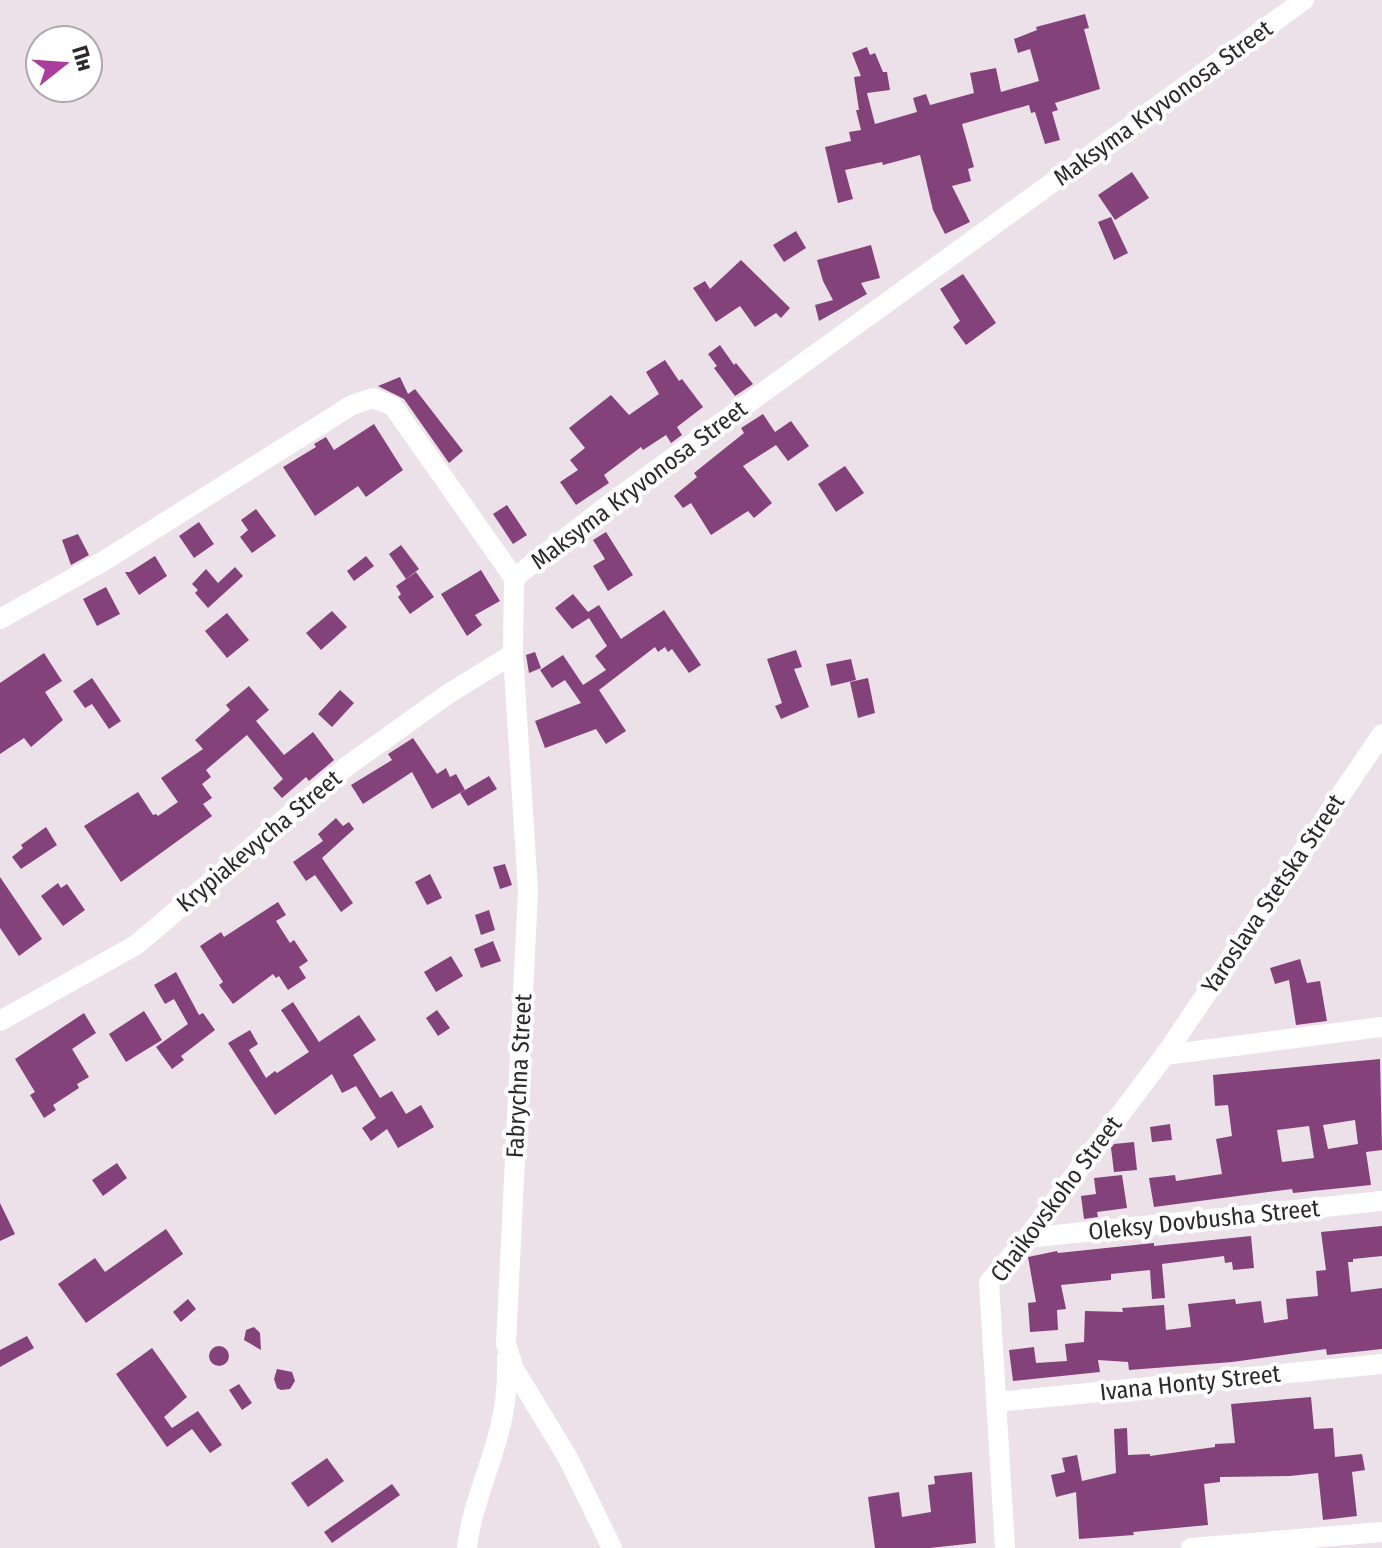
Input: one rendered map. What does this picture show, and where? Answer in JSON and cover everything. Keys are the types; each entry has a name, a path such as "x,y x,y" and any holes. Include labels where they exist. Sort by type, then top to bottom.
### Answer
{"street":[{"name":"Maksyma Kryvonosa Street","path":"0,619 102,562 352,405 373,398 393,406 514,578 616,499 1304,0"},
{"name":"Fabrychna Street","path":"514,578 513,654 528,891 506,1344 514,1369 568,1458 612,1548"},
{"name":"Krypiakevycha Street","path":"0,1021 136,945 346,767 448,694 513,654"},
{"name":"Yaroslava Stetska Street","path":"1165,1055 1382,734"},
{"path":"1165,1055 1382,1027"},
{"name":"Chaikovskoho Street","path":"1005,1548 989,1282 1027,1238 1165,1055"},
{"name":"Oleksy Dovbusha Street","path":"1027,1238 1382,1201"},
{"path":"467,1548 481,1485 503,1416 507,1388 506,1344"},
{"name":"Ivana Honty Street","path":"997,1402 1382,1364"},
{"path":"1191,1548 1382,1532"}],"building":[{"path":"1085,14 1089,28 1084,29 1100,89 1055,103 1058,110 1052,112 1060,140 1045,144 1035,112 1031,113 1029,105 962,124 974,167 968,169 971,181 952,186 970,222 945,234 933,210 920,155 883,165 882,162 845,170 853,199 838,203 825,147 851,141 849,132 861,130 854,77 861,76 852,53 867,47 870,55 875,53 883,72 887,72 890,90 867,93 875,124 917,112 913,98 926,94 930,105 974,93 970,73 996,68 1001,92 1039,81 1030,49 1018,53 1014,39 1037,30 1036,27"},
{"path":"1132,172 1149,198 1115,220 1098,195"},
{"path":"1111,217 1128,253 1114,260 1098,222"},
{"path":"796,231 806,248 784,262 773,245"},
{"path":"871,245 880,278 861,283 867,294 819,321 815,305 833,300 817,260"},
{"path":"741,260 790,308 781,318 776,313 755,327 740,306 716,322 693,288 705,281 710,289"},
{"path":"963,274 996,323 966,345 953,327 960,321 940,289"},
{"path":"720,345 753,384 735,396 714,368 717,366 708,354"},
{"path":"665,360 703,407 677,427 682,435 671,443 666,435 643,450 641,447 604,475 609,483 576,505 560,482 578,470 570,460 585,448 569,428 611,395 629,415 659,394 646,372"},
{"path":"400,377 408,394 415,389 463,451 449,463 404,399 378,386"},
{"path":"763,414 775,432 791,421 809,446 788,461 776,445 743,466 772,503 754,518 748,511 711,535 691,503 683,508 674,496 697,477 694,473 744,433 741,428"},
{"path":"374,424 403,470 366,497 358,486 315,516 283,467 316,447 314,444 326,437 334,450"},
{"path":"845,466 864,493 836,512 818,484"},
{"path":"507,505 527,535 513,544 493,514"},
{"path":"256,509 276,536 252,553 240,537 248,530 241,520"},
{"path":"199,522 214,544 194,558 179,536"},
{"path":"606,532 633,575 608,591 593,566 605,559 593,540"},
{"path":"78,534 89,555 71,565 62,540"},
{"path":"401,545 419,569 406,579 389,554"},
{"path":"155,556 167,576 139,595 125,572"},
{"path":"366,556 374,566 354,581 347,571"},
{"path":"235,567 243,576 208,608 195,593 198,590 192,584 206,569 218,583"},
{"path":"481,570 500,601 475,615 482,625 467,636 441,594"},
{"path":"416,572 434,597 410,614 398,597 401,594 396,586"},
{"path":"106,587 120,614 97,626 83,599"},
{"path":"573,594 588,612 599,605 621,639 664,610 701,665 689,673 672,649 668,652 665,647 658,652 655,647 599,690 626,731 606,744 596,729 545,748 535,721 581,703 565,680 552,688 540,670 563,655 583,685 606,670 595,656 607,646 589,618 572,629 555,608"},
{"path":"332,611 347,627 321,650 306,633"},
{"path":"227,613 249,640 227,658 205,631"},
{"path":"796,650 802,667 794,669 809,707 781,719 775,706 782,703 767,659"},
{"path":"535,652 541,668 529,673 526,655"},
{"path":"44,653 62,681 45,692 63,720 31,747 24,738 0,754 0,683"},
{"path":"851,659 856,680 831,686 826,664"},
{"path":"92,678 121,721 109,729 92,704 85,708 73,691"},
{"path":"868,678 875,713 858,718 850,682"},
{"path":"249,686 269,710 256,721 284,755 313,732 334,760 309,781 306,777 282,798 273,788 283,779 247,735 206,770 211,777 202,784 212,798 203,804 212,816 121,882 84,826 138,792 153,815 158,816 178,802 161,778 203,749 195,740 230,710 226,705"},
{"path":"340,690 354,703 332,727 318,714"},
{"path":"413,738 437,774 446,768 450,777 456,774 465,790 432,809 412,772 363,804 351,785 392,760 388,754"},
{"path":"489,776 497,789 468,806 460,793"},
{"path":"336,818 343,826 349,822 354,829 322,858 353,903 341,912 315,875 306,881 293,862 323,841 318,834"},
{"path":"46,827 57,845 21,869 12,857 23,848 21,845"},
{"path":"505,864 512,885 500,889 493,867"},
{"path":"430,874 442,898 427,905 415,882"},
{"path":"0,877 42,939 19,956 0,928"},
{"path":"58,883 61,888 67,884 85,910 63,926 41,896"},
{"path":"278,902 286,915 276,921 290,943 294,940 308,961 299,967 306,978 288,990 279,976 276,978 273,974 233,1004 219,985 223,982 200,946 221,932 224,937"},
{"path":"489,910 495,930 481,935 475,915"},
{"path":"493,941 501,961 481,968 474,949"},
{"path":"451,956 463,976 436,992 424,972"},
{"path":"1300,959 1307,983 1320,981 1327,1021 1296,1025 1289,980 1275,984 1270,968"},
{"path":"176,972 199,1015 203,1013 215,1030 181,1056 184,1060 172,1069 156,1047 188,1024 174,999 165,1004 154,985"},
{"path":"293,1002 319,1042 359,1015 376,1040 353,1055 380,1098 392,1091 406,1114 421,1105 434,1127 398,1148 387,1129 371,1141 362,1128 376,1118 356,1086 342,1093 332,1074 275,1115 228,1043 250,1030 258,1044 249,1050 266,1078 275,1071 277,1073 309,1052 281,1010"},
{"path":"437,1010 450,1028 438,1036 426,1018"},
{"path":"144,1011 162,1040 126,1062 109,1034"},
{"path":"84,1013 96,1033 72,1049 89,1077 77,1084 79,1088 53,1105 56,1110 44,1118 30,1095 35,1092 15,1059"},
{"path":"1380,1059 1382,1150 1366,1152 1371,1185 1293,1193 1292,1189 1154,1207 1149,1178 1175,1175 1176,1181 1222,1174 1216,1139 1232,1136 1228,1105 1215,1106 1213,1075","holes":["1355,1120 1358,1144 1328,1149 1323,1125","1309,1126 1314,1158 1282,1162 1277,1130"]},
{"path":"1170,1124 1172,1140 1152,1142 1150,1127"},
{"path":"1134,1142 1137,1170 1114,1172 1111,1148 1114,1144"},
{"path":"117,1163 127,1178 103,1196 92,1180"},
{"path":"1122,1175 1127,1208 1097,1212 1098,1217 1084,1219 1081,1196 1096,1194 1094,1178"},
{"path":"0,1203 15,1234 0,1241"},
{"path":"1382,1226 1382,1256 1348,1262 1351,1292 1382,1288 1382,1349 1327,1355 1326,1349 1232,1362 1129,1370 1128,1362 1098,1360 1100,1372 1013,1381 1009,1350 1034,1347 1036,1363 1067,1361 1065,1344 1084,1342 1085,1311 1123,1312 1122,1308 1164,1305 1166,1330 1191,1327 1188,1304 1235,1299 1236,1304 1261,1301 1264,1323 1288,1319 1286,1299 1318,1296 1316,1271 1326,1270 1321,1232"},
{"path":"166,1229 183,1254 86,1323 58,1284 95,1258 105,1272"},
{"path":"1251,1236 1254,1268 1233,1270 1232,1262 1225,1263 1224,1256 1162,1264 1165,1298 1152,1299 1150,1270 1111,1274 1111,1280 1061,1285 1066,1309 1057,1310 1058,1330 1030,1332 1028,1303 1036,1302 1028,1257 1057,1251 1154,1243 1154,1246"},
{"path":"188,1299 196,1309 181,1322 173,1312"},
{"path":"254,1327 260,1333 261,1350 244,1340 246,1330"},
{"path":"27,1336 34,1348 0,1367 0,1350"},
{"path":"219,1346 226,1349 229,1356 226,1363 219,1366 212,1363 209,1356 212,1349"},
{"path":"152,1348 187,1397 164,1417 172,1428 198,1411 222,1445 210,1453 192,1429 167,1447 116,1374"},
{"path":"277,1369 292,1372 295,1381 290,1389 277,1388 274,1379"},
{"path":"239,1384 252,1403 242,1410 229,1390"},
{"path":"1311,1397 1314,1429 1333,1428 1335,1457 1362,1454 1365,1470 1352,1472 1357,1516 1323,1520 1318,1473 1220,1477 1220,1482 1204,1484 1208,1525 1079,1539 1076,1492 1056,1497 1051,1475 1065,1472 1062,1458 1077,1455 1082,1481 1116,1473 1114,1429 1127,1428 1128,1455 1150,1456 1215,1447 1215,1444 1235,1443 1231,1404"},
{"path":"327,1458 344,1481 308,1507 291,1483"},
{"path":"972,1472 976,1543 930,1548 875,1548 868,1497 899,1492 902,1517 931,1512 928,1485 935,1484 934,1476"},
{"path":"392,1484 400,1495 332,1543 324,1532"}]}
